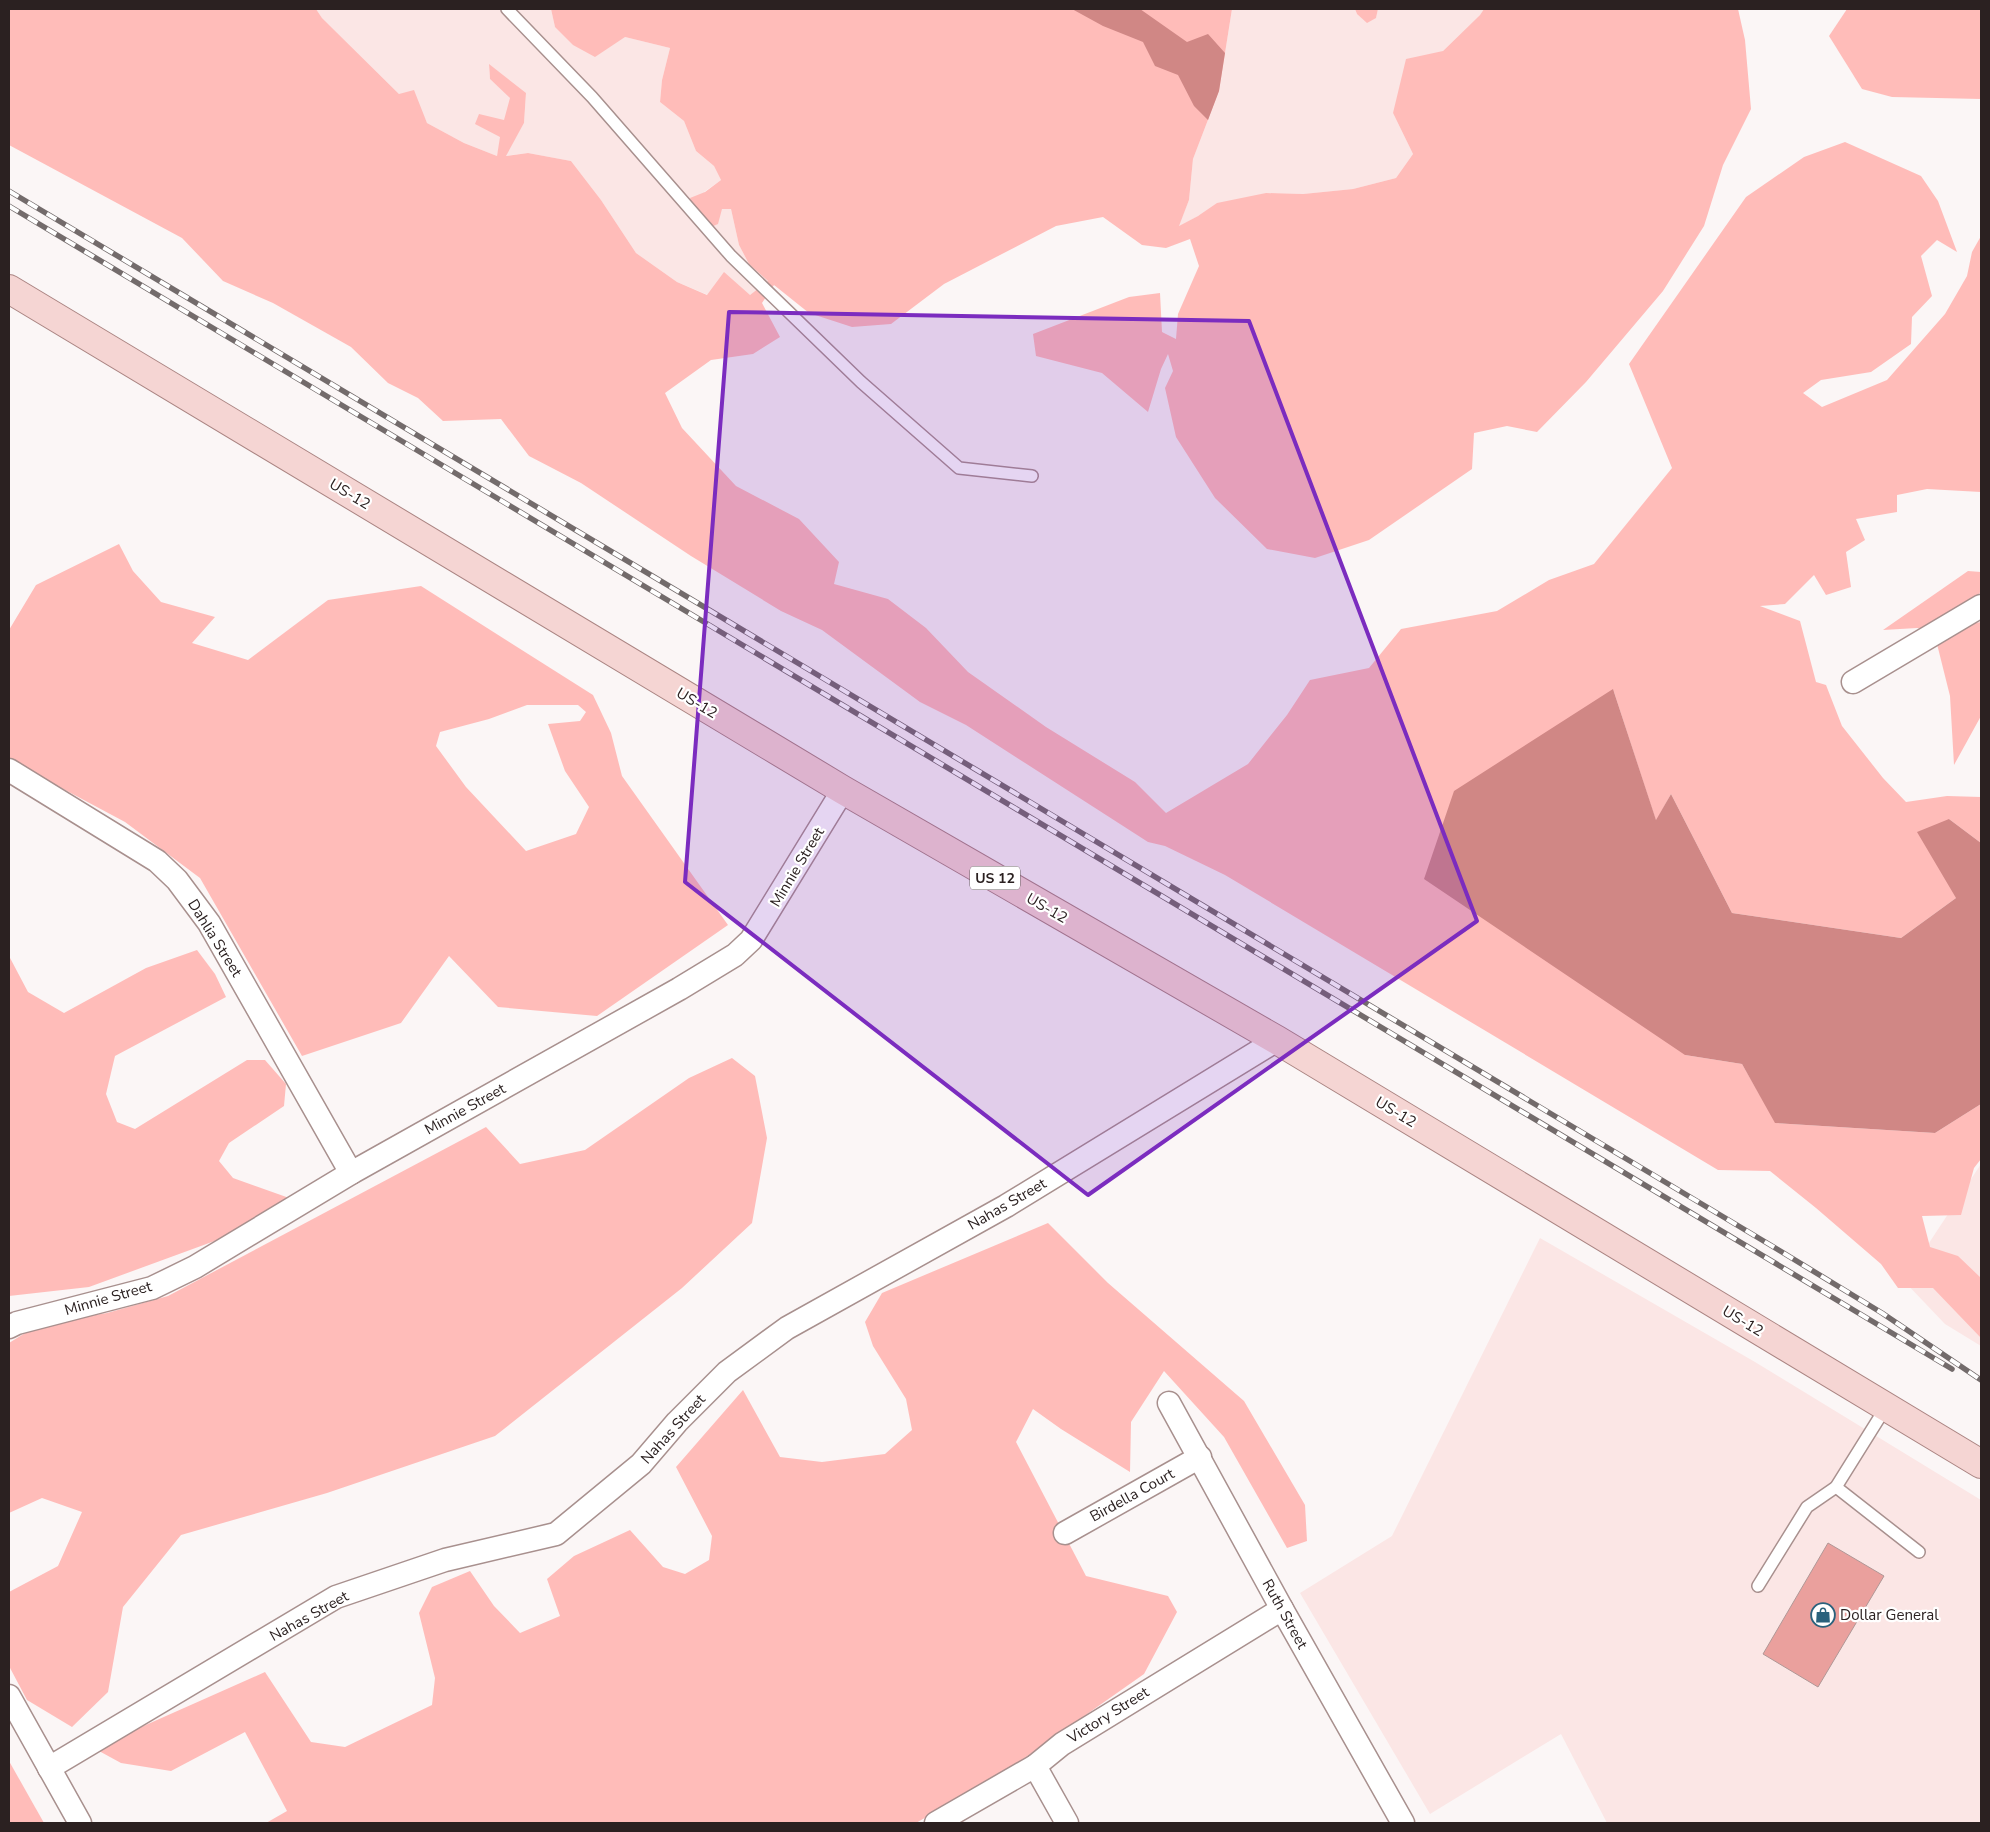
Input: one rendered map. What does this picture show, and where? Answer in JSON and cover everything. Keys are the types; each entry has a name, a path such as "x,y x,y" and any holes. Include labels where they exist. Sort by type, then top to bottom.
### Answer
{"main road":[{"name":"US-12","path":"9,289 843,790 1277,1040 1981,1464"}],"street":[{"path":"1853,682 1981,606"},
{"name":"Dahlia Street","path":"9,770 157,861 177,880 209,923 351,1174"},
{"name":"Minnie Street","path":"9,1327 17,1323 152,1288 195,1267 351,1174 679,989 735,955 751,940 843,790"},
{"name":"Nahas Street","path":"49,1768 336,1598 445,1560 556,1534 642,1464 677,1422 727,1372 787,1328 1006,1206 1277,1040"},
{"name":"Ruth Street","path":"1169,1403 1282,1609 1403,1823"},
{"name":"Birdella Court","path":"1065,1533 1200,1457"},
{"name":"Victory Street","path":"936,1823 1035,1766 1062,1744 1282,1609"},
{"path":"9,1696 80,1823"},
{"path":"1035,1766 1068,1823"}],"lane":[{"path":"506,9 592,97 731,256 861,382 959,468 1032,476"},
{"path":"1758,1586 1806,1507 1836,1487 1886,1407"},
{"path":"1836,1487 1919,1552"}],"highlighted area":[{"path":"729,312 1249,321 1477,921 1088,1195 685,882"}],"shaded area":[{"path":"9,9 316,9 322,18 399,94 414,90 427,123 464,143 497,156 500,137 475,124 479,114 504,120 510,98 490,79 489,64 526,93 524,123 506,156 528,153 571,161 601,200 636,253 677,282 707,295 724,272 750,295 768,281 749,264 739,245 731,209 722,209 718,224 702,231 690,198 705,192 721,180 714,166 696,151 684,121 660,102 662,80 670,48 625,37 595,57 573,45 555,27 551,9 1232,9 1219,91 1193,159 1189,200 1179,226 1217,203 1266,193 1303,194 1353,189 1396,178 1413,154 1393,113 1406,59 1443,51 1484,9 1738,9 1745,40 1751,109 1723,165 1704,226 1663,291 1586,382 1537,432 1507,426 1474,433 1472,469 1369,540 1315,558 1267,549 1215,498 1176,437 1165,388 1173,371 1168,354 1161,369 1148,412 1102,373 1036,356 1033,334 1129,297 1160,293 1162,332 1176,339 1178,314 1199,266 1190,239 1166,248 1142,245 1103,217 1056,226 944,284 891,324 852,327 809,313 774,285 762,303 780,337 753,354 711,360 665,393 682,428 736,486 799,519 839,562 834,584 888,599 926,628 968,672 1046,727 1135,782 1166,813 1248,764 1287,715 1310,680 1369,668 1401,629 1497,611 1549,580 1594,564 1672,468 1629,364 1746,197 1804,157 1845,142 1921,176 1938,201 1957,252 1937,240 1921,256 1932,296 1912,317 1911,344 1871,372 1821,380 1803,393 1822,407 1887,380 1945,314 1967,276 1972,252 1981,236 1981,492 1927,489 1897,495 1897,512 1856,519 1865,540 1846,552 1851,587 1826,595 1814,575 1785,604 1760,606 1800,621 1816,682 1826,685 1842,726 1883,778 1906,802 1947,796 1981,797 1981,843 1949,819 1956,898 1901,938 1732,913 1671,794 1656,821 1613,689 1685,1055 1742,1064 1776,1123 1935,1133 1981,1104 1981,1159 1974,1168 1961,1215 1922,1216 1930,1247 1958,1256 1981,1278 1981,1338 1933,1288 1898,1288 1881,1264 1770,1171 1718,1170 1225,875 1165,846 1148,842 966,725 920,702 822,630 781,611 691,556 581,483 529,456 501,419 443,421 418,398 388,383 351,347 273,303 223,281 182,238 9,145"},
{"path":"316,9 551,9 555,27 625,37 670,48 662,80 660,102 684,121 696,151 714,166 721,180 704,192 722,209 731,209 739,245 749,264 768,281 750,295 708,295 677,282 636,253 601,200 571,161 528,153 505,156 524,123 526,94 489,65 490,79 511,97 497,156 464,143 427,123 420,108 399,94 322,18"},
{"path":"1072,9 1140,9 1187,42 1208,34 1225,53 1219,91 1208,120 1194,106 1178,75 1155,66 1143,42 1103,26"},
{"path":"1232,9 1355,9 1357,14 1376,18 1378,9 1484,9 1443,51 1393,113 1413,154 1396,178 1353,189 1303,194 1266,193 1198,216 1178,227 1189,200 1193,159 1219,91"},
{"path":"1355,9 1378,9 1376,18 1367,23 1357,14"},
{"path":"1847,9 1981,9 1981,99 1892,97 1862,89 1829,36"},
{"path":"119,544 133,571 161,602 215,617 192,643 248,660 328,600 421,586 593,695 611,733 622,776 728,925 597,1016 498,1007 449,956 401,1023 302,1056 200,878 125,822 9,760 9,630 36,585","holes":["527,705 578,705 586,712 580,721 548,724 565,771 589,807 576,834 526,851 466,787 436,746 440,732 489,719"]},
{"path":"1968,571 1981,572 1981,591 1958,626 1981,622 1981,716 1954,765 1950,696 1934,632 1917,628 1883,630"},
{"path":"1613,689 1656,820 1671,794 1732,913 1901,938 1956,898 1917,832 1949,819 1981,843 1981,1104 1935,1133 1775,1123 1742,1064 1685,1055 1424,879 1454,791"},
{"path":"197,950 215,974 226,997 115,1056 106,1094 117,1122 135,1129 247,1060 265,1060 286,1084 284,1106 229,1143 219,1161 233,1178 292,1199 231,1235 89,1287 9,1296 9,956 28,992 64,1013 146,968"},
{"path":"732,1058 755,1076 767,1138 752,1223 682,1288 495,1436 327,1493 181,1535 123,1607 108,1692 72,1727 27,1700 9,1666 9,1592 58,1566 82,1512 42,1498 9,1513 9,1343 38,1325 107,1313 168,1296 486,1127 520,1164 585,1150 689,1078"},
{"path":"1981,1164 1981,1346 1945,1324 1904,1281"},
{"path":"1048,1223 1108,1283 1244,1401 1305,1505 1307,1541 1287,1548 1224,1437 1164,1371 1131,1422 1130,1472 1061,1429 1033,1409 1016,1442 1086,1576 1168,1596 1177,1612 1144,1674 1009,1769 916,1823 266,1823 287,1811 245,1732 171,1771 121,1763 99,1751 130,1732 265,1672 311,1742 345,1747 432,1705 435,1678 419,1613 432,1587 470,1571 494,1606 520,1633 560,1616 547,1579 574,1556 630,1530 663,1567 685,1574 709,1560 712,1536 676,1467 743,1390 780,1457 822,1462 885,1454 912,1430 906,1399 873,1346 865,1322 882,1293"},
{"path":"1540,1238 1755,1362 1981,1500 1981,1823 1607,1823 1561,1734 1430,1814 1300,1593 1392,1536"},
{"path":"9,1761 44,1823 9,1823"}],"building":[{"name":"Dollar General","path":"1828,1543 1884,1576 1818,1687 1763,1654"}],"railway":[{"path":"9,191 1772,1246 1882,1313 1981,1380"},
{"path":"9,206 1952,1369"}],"place":[{"name":"Dollar General","path":"1823,1615"}]}
